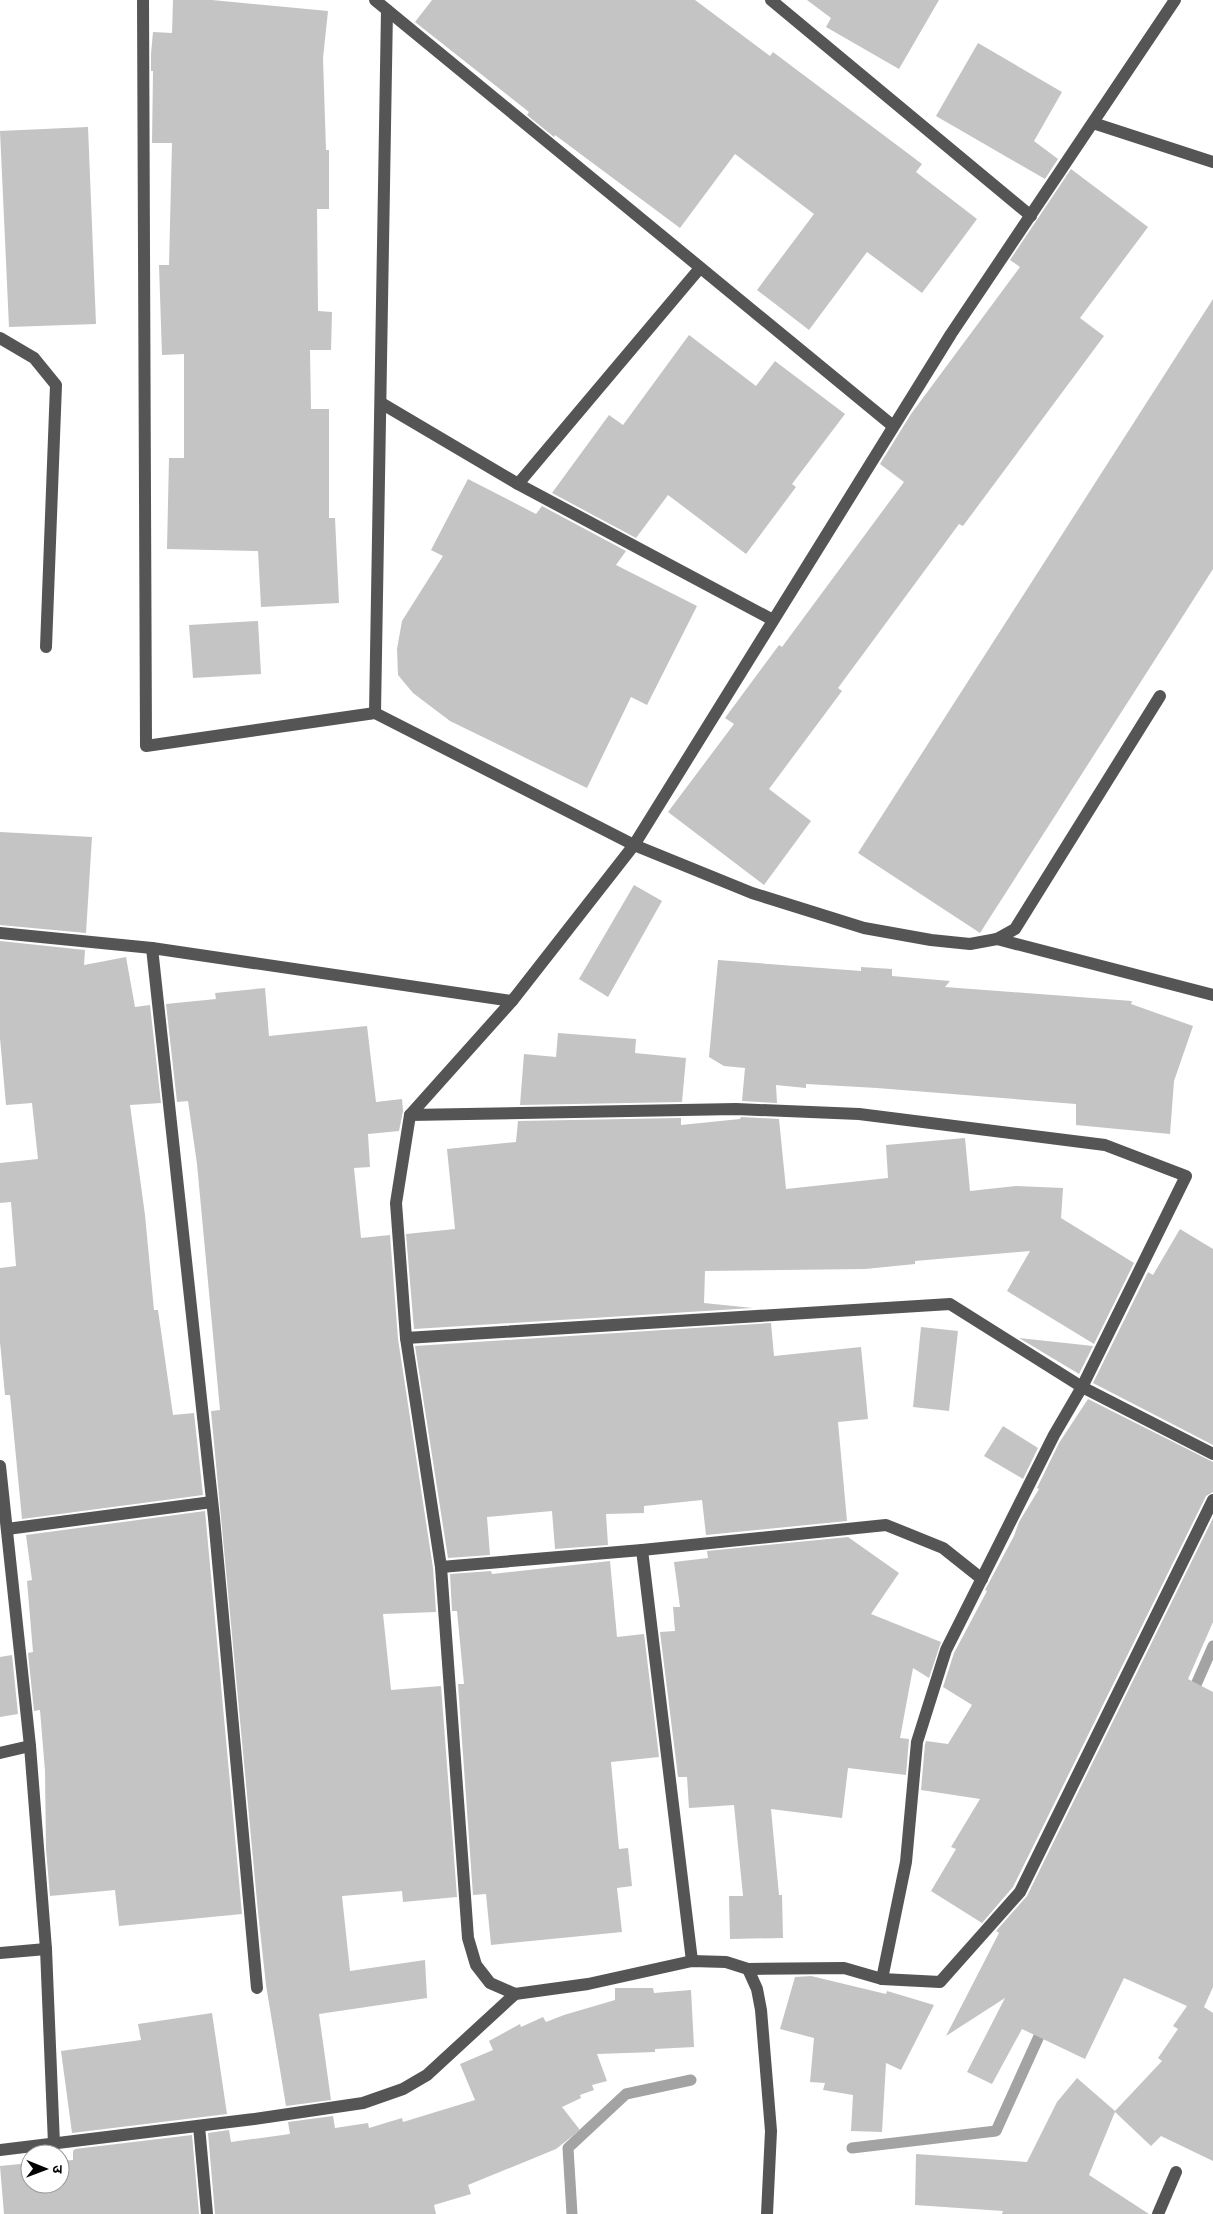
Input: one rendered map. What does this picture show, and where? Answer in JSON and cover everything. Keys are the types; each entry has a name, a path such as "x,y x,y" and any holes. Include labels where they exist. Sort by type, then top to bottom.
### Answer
{"street":[{"path":"143,0 146,746 375,713 634,845 752,893 864,928 931,940 970,944 998,939 1015,928 1160,696"},
{"path":"375,0 893,426"},
{"path":"771,0 1030,216"},
{"path":"1175,0 950,334 634,845 512,1001 410,1115 396,1203 406,1338 441,1567 468,1938 476,1965 490,1983 515,1994 588,1984 692,1961 726,1962 748,1969 844,1968 882,1980 940,1982 1020,1892 1213,1500"},
{"path":"375,713 388,10"},
{"path":"1093,123 1213,162"},
{"path":"518,484 700,268"},
{"path":"0,338 34,358 56,386 46,647"},
{"path":"381,403 518,484 773,620"},
{"path":"0,933 152,948 512,1001"},
{"path":"998,939 1213,994"},
{"path":"152,948 212,1502 256,1988"},
{"path":"410,1115 736,1109 859,1114 1104,1145 1186,1176 1082,1387 1054,1436 946,1650 917,1742 906,1862 882,1980"},
{"path":"406,1338 950,1304 1082,1387 1213,1454"},
{"path":"0,1466 7,1529 4,1546 30,1746 46,1949 54,2144 363,2103 403,2089 427,2075 515,1994"},
{"path":"7,1529 212,1502"},
{"path":"441,1567 642,1550 886,1526 943,1548 982,1579"},
{"path":"642,1550 692,1961"},
{"path":"0,1753 30,1746"},
{"path":"0,1953 46,1949"},
{"path":"748,1969 757,1989 761,2010 772,2131 767,2214"},
{"path":"199,2126 206,2214"},
{"path":"0,2150 20,2148"},
{"path":"1158,2214 1176,2172"}],"building":[{"path":"173,0 212,0 328,11 323,58 326,150 329,150 329,209 317,209 318,311 332,312 331,350 310,350 311,409 329,409 329,518 335,518 339,603 261,607 258,551 167,549 169,458 184,458 184,354 162,355 159,265 169,265 172,143 152,143 153,71 151,71 151,54 153,32 172,33"},
{"path":"432,0 695,0 770,56 773,52 922,164 916,172 977,219 922,293 867,252 809,330 757,290 814,214 735,154 680,228 555,135 554,137 527,115 529,112 415,22"},
{"path":"807,0 939,0 899,69 826,27 831,18"},
{"path":"978,43 1062,92 1034,141 1058,159 1045,179 936,116"},
{"path":"88,127 96,324 9,327 0,131"},
{"path":"1071,169 1148,227 1080,318 1104,336 963,526 959,524 838,688 842,691 769,789 811,821 764,885 668,812 734,724 725,718 779,645 782,647 904,482 880,464 911,414 1020,267 1010,260"},
{"path":"1213,299 1213,569 980,933 858,853"},
{"path":"689,335 756,386 775,361 845,414 792,484 796,487 746,554 668,495 636,538 552,493 609,415 623,425"},
{"path":"468,479 536,514 542,506 626,551 616,565 697,606 647,705 631,697 587,788 450,721 413,693 398,675 397,649 402,621 443,556 431,550"},
{"path":"258,621 261,674 193,678 189,625"},
{"path":"0,832 92,837 86,933 0,925"},
{"path":"634,885 662,901 608,997 579,979"},
{"path":"0,941 85,950 84,965 126,957 135,1007 150,1005 161,1103 130,1105 145,1215 154,1310 158,1310 173,1415 194,1413 203,1495 22,1519 10,1395 5,1395 0,1342 0,1268 16,1266 11,1202 0,1203 0,1163 38,1159 32,1103 6,1105 0,1038"},
{"path":"718,960 861,971 861,967 892,969 892,976 950,981 945,987 1132,1001 1131,1004 1193,1026 1174,1081 1170,1134 1076,1125 1076,1104 877,1088 806,1084 806,1088 776,1085 777,1103 742,1101 745,1068 724,1066 709,1057"},
{"path":"265,988 269,1036 367,1026 376,1102 402,1099 403,1111 399,1131 368,1134 370,1167 354,1168 361,1238 390,1235 398,1339 433,1568 436,1612 383,1614 391,1690 441,1686 457,1897 403,1902 402,1891 342,1896 350,1971 425,1960 427,1998 319,2014 331,2100 286,2106 266,1985 258,1912 211,1411 220,1410 197,1164 188,1101 177,1102 166,1004 216,999 215,993"},
{"path":"558,1033 636,1039 635,1053 686,1058 682,1102 520,1105 524,1054 556,1057"},
{"path":"741,1117 779,1119 786,1189 888,1178 886,1145 965,1138 970,1191 1016,1186 1063,1188 1061,1218 1134,1263 1094,1344 1007,1291 1030,1251 915,1261 915,1264 865,1269 705,1271 704,1303 753,1308 414,1329 406,1234 455,1229 447,1149 516,1142 518,1121 681,1118 681,1125 740,1119"},
{"path":"1180,1229 1213,1249 1213,1445 1093,1383 1148,1272 1153,1275"},
{"path":"771,1323 774,1356 861,1347 868,1419 838,1422 847,1521 706,1535 702,1500 644,1506 644,1513 606,1514 608,1545 555,1549 552,1511 487,1517 490,1555 448,1558 415,1346"},
{"path":"921,1327 958,1331 949,1411 913,1407"},
{"path":"1019,1338 1093,1346 1079,1374"},
{"path":"1088,1399 1213,1462 1213,1492 1206,1496 1013,1887 982,1923 931,1891 956,1849 951,1847 980,1799 921,1790 925,1744 926,1741 948,1744 972,1705 943,1687 954,1653 987,1591 985,1590 1014,1536 1019,1522 1039,1489 1037,1488 1059,1443"},
{"path":"1003,1426 1038,1448 1023,1479 984,1456"},
{"path":"205,1511 242,1914 119,1926 115,1890 50,1896 46,1849 45,1771 40,1710 34,1711 28,1653 33,1652 27,1581 32,1580 26,1535"},
{"path":"1213,1518 1213,1622 1188,1679 1213,1692 1213,1987 1204,2007 1213,2013 1213,2161 1161,2136 1151,2146 1115,2112 1089,2175 1149,2214 1002,2214 1003,2211 915,2205 916,2154 1027,2162 1057,2102 1077,2078 1115,2111 1162,2061 1158,2058 1178,2029 1173,2026 1187,2006 1124,1978 1085,2059 1022,2029 992,2084 967,2072 1005,1998 946,2036 999,1933 996,1931 1027,1896"},
{"path":"848,1537 899,1573 871,1614 941,1642 929,1678 913,1668 900,1738 909,1739 906,1775 848,1768 842,1818 771,1809 779,1895 782,1895 783,1938 730,1939 729,1896 743,1896 734,1805 689,1808 687,1777 678,1777 660,1632 675,1631 673,1607 680,1607 674,1562 708,1558 707,1551"},
{"path":"610,1561 617,1637 644,1634 659,1757 611,1762 619,1849 628,1848 632,1886 617,1888 622,1932 491,1945 486,1894 473,1895 458,1684 464,1684 457,1611 452,1611 450,1574 491,1571 492,1574"},
{"path":"12,1655 18,1714 0,1717 0,1657"},
{"path":"811,1976 886,1994 887,1991 934,2005 901,2070 886,2063 882,2132 851,2131 853,2095 823,2090 825,2083 810,2082 814,2038 780,2029 795,1977"},
{"path":"615,1988 653,1988 654,1993 691,1990 694,2047 655,2049 655,2052 597,2054 607,2081 592,2085 594,2090 580,2095 581,2098 562,2107 580,2130 556,2149 468,2185 471,2194 434,2205 436,2214 215,2214 208,2133 229,2130 231,2142 290,2134 288,2122 333,2116 335,2128 368,2123 369,2128 402,2118 403,2122 475,2100 460,2064 493,2050 489,2041 520,2024 521,2027 543,2017 546,2022 615,2000"},
{"path":"212,2013 227,2114 72,2133 61,2051 141,2040 138,2024"},
{"path":"192,2135 199,2214 4,2214 0,2166 20,2164 20,2194 70,2194 70,2160 73,2160 73,2151 75,2149"}],"waterway":[{"path":"1191,1696 1213,1646"},
{"path":"852,2148 996,2131 1045,2023"},
{"path":"572,2214 568,2148 626,2094 691,2080"}]}
